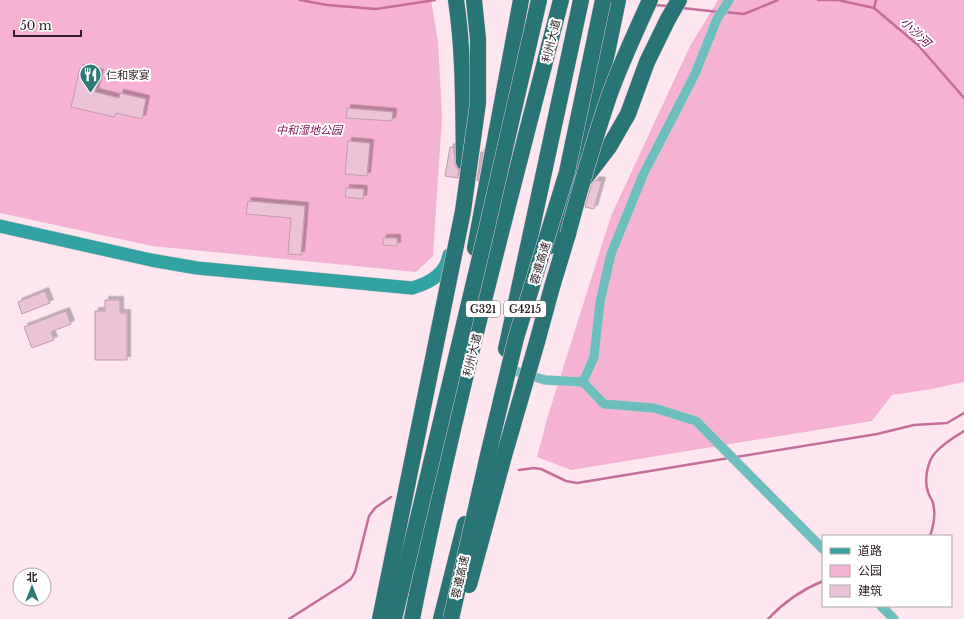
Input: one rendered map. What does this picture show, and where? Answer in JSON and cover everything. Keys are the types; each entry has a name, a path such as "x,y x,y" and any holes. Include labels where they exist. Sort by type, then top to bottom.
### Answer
{"highway":[{"path":"456,0 459,16 463,92 464,162"},
{"path":"380,619 463,211 478,103 478,39 474,0"},
{"path":"475,249 521,0"},
{"path":"394,619 487,229 539,0"},
{"name":"利州大道","path":"412,619 443,476 485,298 561,0"},
{"name":"利州大道","path":"440,619 473,492 508,341 581,0"},
{"path":"460,619 504,456 585,172 610,94 650,0"},
{"path":"574,192 609,147 628,114 647,62 679,0"},
{"path":"508,341 574,192 613,1"},
{"name":"蓉遵高速","path":"451,619 516,338 568,172 613,1"},
{"path":"455,213 475,249 485,298"}],"main road":[{"path":"0,226 151,260 197,268 412,288 424,284 444,270 448,262 464,162"}],"street":[{"path":"583,382 594,357 600,302 611,254 643,175 695,74 717,19 729,0"},
{"path":"502,367 545,380 583,382 604,404 654,408 696,421 822,548"},
{"path":"882,607 894,619"}],"green space":[{"name":"中和湿地公园","path":"0,0 431,0 438,42 442,117 433,256 416,272 152,246 0,213"},
{"path":"718,0 964,0 964,382 932,389 892,395 872,421 571,470 537,457 547,419 611,216 690,46"}],"building":[{"name":"仁和家宴","path":"80,68 100,73 95,92 119,98 120,93 146,99 142,119 116,113 114,117 71,107"},
{"path":"347,108 393,112 392,121 346,118"},
{"path":"348,141 370,143 367,176 345,174"},
{"path":"450,147 454,148 455,163 459,170 458,178 445,176"},
{"path":"481,152 483,152 477,181"},
{"path":"596,180 602,181 594,209 585,207 591,186"},
{"path":"346,188 364,189 363,199 345,197"},
{"path":"248,201 305,206 301,255 288,254 291,218 246,214"},
{"path":"383,238 397,238 397,246 383,245"},
{"path":"45,291 50,303 22,314 18,302"},
{"path":"105,300 120,300 120,313 127,313 127,360 95,360 95,311 105,311"},
{"path":"66,311 71,324 51,332 54,340 32,348 24,327"}],"waterway":[{"name":"小沙河","path":"300,0 327,5 376,9 435,0"},
{"name":"小沙河","path":"724,12 744,14 778,0"},
{"name":"小沙河","path":"818,0 838,0 874,8 918,45 964,98"},
{"path":"874,8 876,0"},
{"name":"小沙河","path":"654,5 669,6"},
{"name":"小沙河","path":"682,8 719,12"},
{"path":"736,457 877,434 914,425 947,423 964,413"},
{"path":"930,535 934,512 933,503 928,493 926,483 928,466 932,457 938,450 964,431"},
{"path":"519,470 534,468 541,469 566,481 577,483 729,458"},
{"path":"289,619 351,579 355,572 369,516 375,508 391,497"},
{"path":"768,619 793,597 807,588 822,581"}],"place":[{"name":"仁和家宴","path":"91,94"}]}
